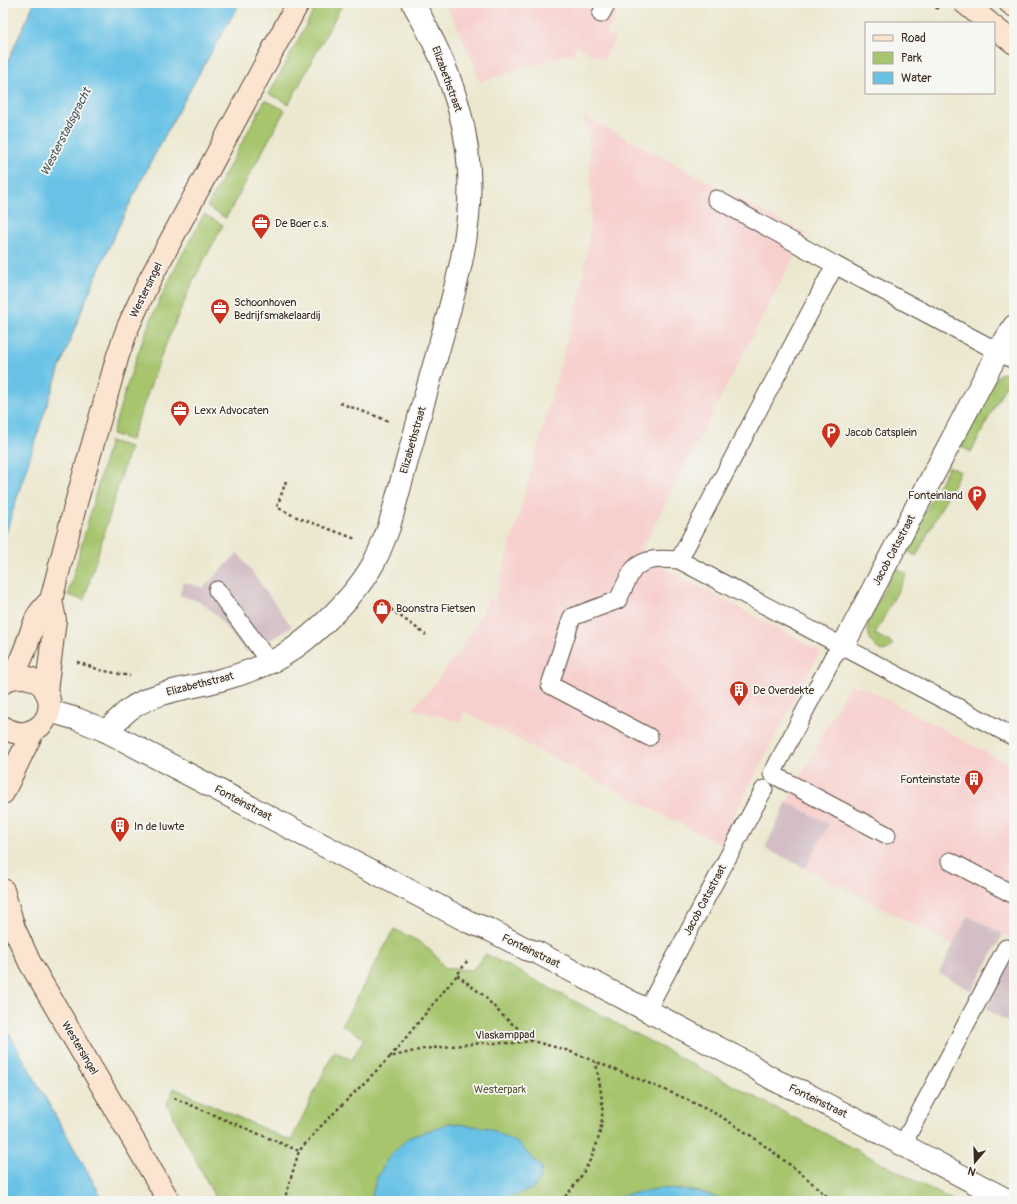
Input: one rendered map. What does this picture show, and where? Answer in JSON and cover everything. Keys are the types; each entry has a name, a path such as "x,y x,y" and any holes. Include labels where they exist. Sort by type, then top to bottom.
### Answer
{"main road":[{"name":"Westersingel","path":"6,681 20,662 38,616 51,600 102,410 128,327 149,281 298,3"},
{"path":"965,3 988,22"},
{"path":"1010,3 1014,6"},
{"path":"995,28 1014,43"},
{"name":"Westersingel","path":"3,792 34,731 46,718 55,620 51,600"},
{"name":"Westersingel","path":"6,681 16,677 34,679 41,685 48,701"},
{"path":"3,727 16,733 34,731"},
{"name":"Westersingel","path":"3,890 14,928 30,963 169,1201"}],"street":[{"name":"Elizabethstraat","path":"106,731 129,709 143,701 158,695 219,681 270,663 292,649 330,618 372,567 381,547 389,527 462,260 468,220 470,190 469,169 459,108 435,43 413,3"},
{"name":"Jacob Catsstraat","path":"843,646 1006,356 1014,326"},
{"name":"Fonteinstraat","path":"48,701 77,719 106,731 469,922 490,930 526,949 538,953 751,1065 785,1085 803,1092 1009,1201"}],"lane":[{"path":"716,199 835,265 1006,356"},
{"path":"679,560 835,265"},
{"path":"649,737 550,686 572,617 618,600 634,569 647,561 662,559 679,560 1014,736"},
{"path":"217,590 270,663"},
{"name":"Jacob Catsstraat","path":"647,1010 833,658 843,646"},
{"path":"768,781 887,835"},
{"path":"950,861 1014,895"},
{"path":"903,1144 1006,948"}],"path":[{"path":"340,403 391,422"},
{"path":"286,481 277,507 294,516 381,547"},
{"path":"384,605 426,635"},
{"path":"74,662 100,670 134,677"},
{"path":"284,1201 300,1151 321,1126 390,1057 468,960"},
{"path":"457,975 483,995 503,1016 532,1041"},
{"name":"Vlaskamppad","path":"390,1057 423,1049 482,1043 514,1043 532,1041 566,1050 682,1097 720,1116 759,1142 802,1174 832,1201"},
{"path":"561,1201 570,1192 583,1173 595,1151 601,1127 602,1103 596,1062"},
{"path":"174,1098 300,1151"}],"shaded area":[{"path":"444,3 622,3 606,34 615,38 604,60 577,46 572,56 571,53 480,82 472,59 454,20"},
{"path":"584,116 806,234 641,550 643,557 820,651 719,844 464,711 461,722 412,709 431,688 458,653 473,630 489,598 495,599 578,302 583,276 591,213 590,147"},
{"path":"238,553 292,627 260,646 246,652 216,615 201,602 179,595 184,582 203,588"},
{"path":"853,686 863,687 1014,767 1014,940 968,916 953,945 805,868 829,824 787,802 844,694"},
{"path":"787,802 829,824 805,868 765,848"},
{"path":"968,916 1003,934 972,991 939,973"},
{"path":"1014,955 1014,1025 986,1009"}],"green space":[{"path":"318,3 343,3 289,104 269,94"},
{"path":"265,100 285,110 226,218 207,207"},
{"path":"204,214 223,225 194,279 163,351 131,440 112,434 132,370 152,317"},
{"path":"1004,373 1014,376 1014,389 1006,385 971,452 960,446 996,378 999,374"},
{"path":"110,441 130,447 84,600 68,595"},
{"path":"949,466 960,472 916,556 905,550"},
{"path":"895,568 907,574 875,634 893,644 885,651 877,648 871,641 868,625 871,615"},
{"name":"Westerpark","path":"394,929 428,948 444,968 472,970 486,954 954,1201 217,1201 167,1104 174,1088 291,1141 334,1051 352,1060 364,1038 342,1025"}],"water":[{"name":"Westerstadsgracht","path":"34,3 240,3 155,154 99,270 60,367 3,542 3,72"},
{"path":"3,1023 104,1201 3,1201"},
{"path":"449,1123 489,1128 519,1144 542,1168 539,1181 532,1189 500,1201 370,1201 377,1178 388,1158 408,1138"},
{"path":"661,1188 701,1192 725,1201 615,1201 621,1196"}],"place":[{"name":"De Boer c.s.","path":"261,240"},
{"name":"Schoonhoven Bedrijfsmakelaardij","path":"220,325"},
{"name":"Lexx Advocaten","path":"180,427"},
{"name":"Jacob Catsplein","path":"831,449"},
{"name":"Fonteinland","path":"977,512"},
{"name":"Boonstra Fietsen","path":"382,625"},
{"name":"De Overdekte","path":"739,707"},
{"name":"Fonteinstate","path":"974,796"},
{"name":"In de luwte","path":"120,843"}]}
